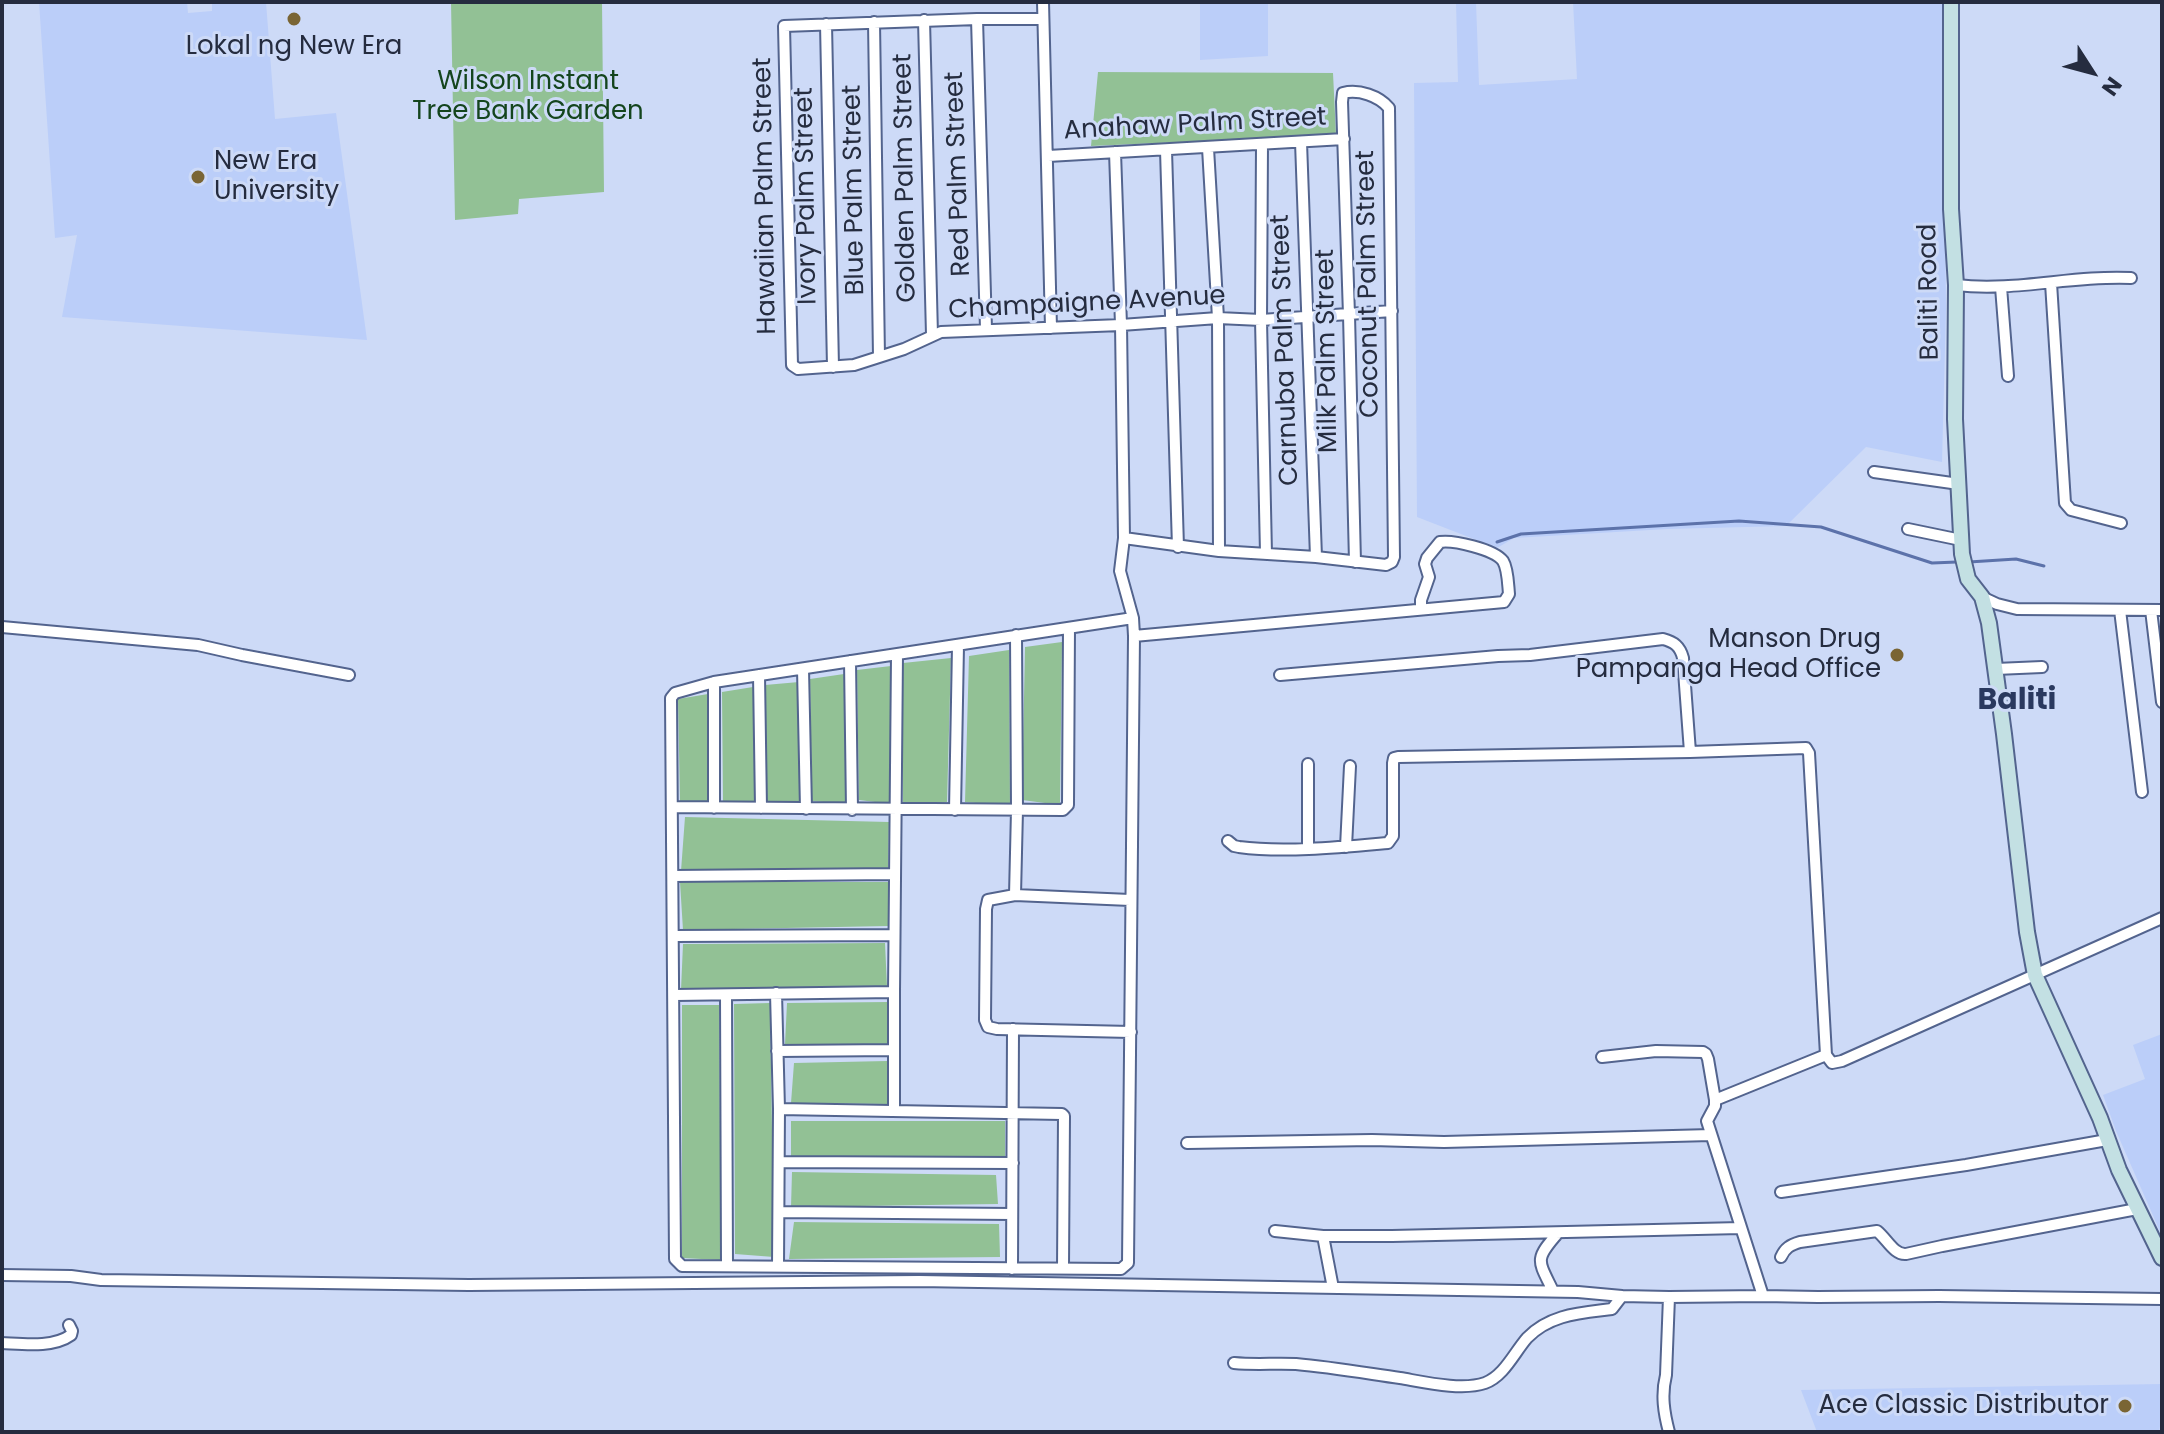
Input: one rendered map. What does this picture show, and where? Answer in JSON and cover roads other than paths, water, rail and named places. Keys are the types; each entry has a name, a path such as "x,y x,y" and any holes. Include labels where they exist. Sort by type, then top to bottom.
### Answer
{"main road":[{"name":"Baliti Road","path":"1951,2 1951,209 1956,285 1955,419 1961,547 1967,575 1982,597"},
{"path":"1982,597 1996,669 2019,874 2035,975 2137,1209 2162,1258"}],"street":[{"path":"1043,2 1051,328"},
{"name":"Red Palm Street","path":"977,19 986,329"},
{"path":"826,24 1043,19"},
{"name":"Golden Palm Street","path":"924,20 932,335"},
{"name":"Blue Palm Street","path":"874,22 879,357"},
{"name":"Hawaiian Palm Street","path":"792,365 784,26 826,24"},
{"name":"Ivory Palm Street","path":"826,24 833,367"},
{"name":"Coconut Palm Street","path":"1344,139 1343,93 1350,91 1382,100 1389,108 1394,557 1386,565 1355,562"},
{"name":"Anahaw Palm Street","path":"1048,156 1344,139"},
{"name":"Milk Palm Street","path":"1344,139 1355,562"},
{"name":"Carnuba Palm Street","path":"1301,142 1316,557"},
{"path":"1262,145 1261,320 1266,554"},
{"path":"1208,148 1218,318 1219,551"},
{"path":"1166,150 1178,547"},
{"path":"1115,152 1124,538 1120,571 1133,618 1134,636 1128,1263 1121,1269 682,1266 675,1259 671,698 678,691 714,682 1133,618"},
{"path":"1956,285 2001,287 2109,277 2131,278"},
{"path":"2051,283 2065,503 2071,510 2121,523"},
{"path":"2001,287 2008,376"},
{"name":"Champaigne Avenue","path":"792,365 798,369 854,365 904,349 941,332 1218,318 1261,320 1392,311"},
{"path":"1874,472 1959,484"},
{"path":"1908,529 1961,547"},
{"path":"1124,538 1178,547 1355,562"},
{"path":"1134,636 1504,602 1509,594 1504,563 1479,548 1440,542 1425,564 1429,577 1421,609"},
{"path":"1982,597 2017,609 2157,610 2162,702"},
{"path":"2120,610 2142,792"},
{"path":"2,627 198,645 349,675"},
{"path":"672,807 1063,810 1068,805 1069,628"},
{"path":"1015,895 1016,635"},
{"path":"1280,675 1530,655 1663,639 1677,645 1683,658 1690,752"},
{"path":"955,810 958,646"},
{"path":"894,1111 897,655"},
{"path":"850,661 852,810"},
{"path":"1996,669 2042,667"},
{"path":"803,669 806,809"},
{"path":"759,675 761,808"},
{"path":"714,682 714,808"},
{"path":"1228,841 1245,848 1346,847 1388,843 1392,839 1393,763 1394,758 1398,757 1806,748 1809,751 1826,1055 1832,1063 2162,918"},
{"path":"1308,764 1308,848"},
{"path":"1346,847 1350,766"},
{"path":"673,876 894,874"},
{"path":"1130,900 1015,895 988,900 985,1020 988,1027 997,1029 1131,1032"},
{"path":"674,936 894,935"},
{"path":"675,995 894,992"},
{"path":"776,993 778,1266"},
{"path":"726,995 727,1266"},
{"path":"1012,1269 1013,1029"},
{"path":"777,1051 894,1050"},
{"path":"1602,1057 1656,1051 1699,1051 1706,1054 1715,1100 1707,1121 1763,1296"},
{"path":"1715,1100 1826,1055"},
{"path":"779,1109 1058,1113 1064,1116 1063,1268"},
{"path":"1187,1143 1444,1142 1711,1135"},
{"path":"1781,1192 1966,1165 2107,1140"},
{"path":"779,1162 1013,1163"},
{"path":"1781,1257 1784,1250 1800,1242 1877,1231 1895,1250 1906,1254 2137,1209"},
{"path":"779,1212 1012,1214"},
{"path":"1275,1231 1323,1236 1741,1228"},
{"path":"1553,1291 1540,1257 1558,1233"},
{"path":"1323,1236 1333,1288"},
{"path":"2,1275 71,1276 101,1280 469,1285 919,1281 1553,1291 1669,1297 1754,1294 2162,1299"},
{"path":"1234,1363 1262,1366 1296,1364 1439,1384 1479,1384 1498,1375 1528,1338 1550,1321 1570,1313 1612,1309 1622,1296"},
{"path":"1669,1297 1663,1406 1669,1432"},
{"path":"2,1343 60,1341 71,1335 69,1325"}],"waterway":[{"path":"1497,542 1521,534 1739,521 1821,527 1932,563 1957,562"},
{"path":"1969,562 2016,559 2044,566"}],"place":[{"name":"Lokal ng New Era","path":"294,19"},
{"name":"New Era University","path":"198,177"},
{"name":"Manson Drug Pampanga Head Office","path":"1897,655"},
{"name":"Ace Classic Distributor","path":"2125,1406"}],"district":[{"name":"Baliti","path":"2017,701"}],"park label":[{"name":"Wilson Instant Tree Bank Garden","path":"528,97"}]}
